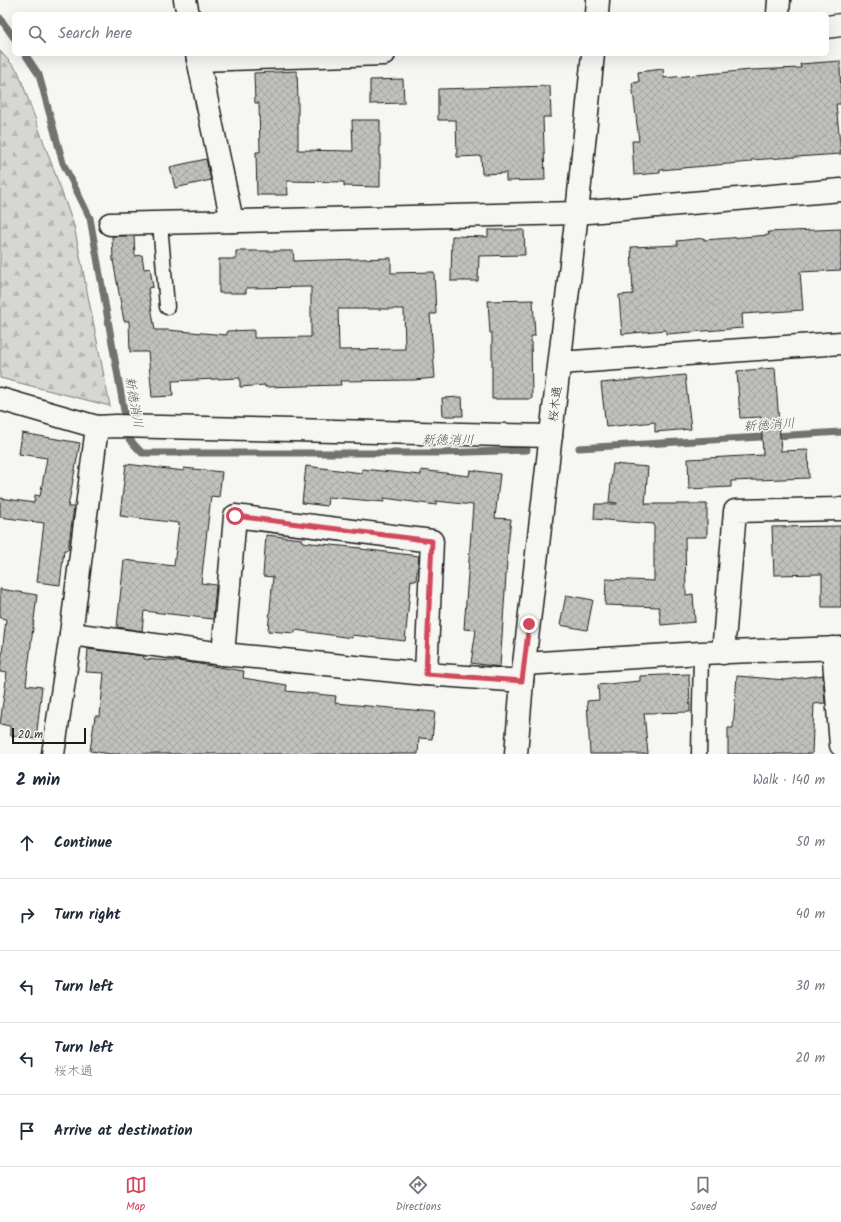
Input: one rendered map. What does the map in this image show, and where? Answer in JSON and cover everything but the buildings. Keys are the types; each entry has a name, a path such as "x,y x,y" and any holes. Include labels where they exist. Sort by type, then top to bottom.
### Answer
{"street":[{"path":"185,0 188,12"},
{"path":"597,12 598,0"},
{"path":"778,12 779,0"},
{"path":"829,27 841,25"},
{"path":"232,221 197,57 259,56"},
{"name":"桜木通","path":"516,754 523,672 577,213 593,56"},
{"path":"110,224 577,213 841,190"},
{"path":"560,363 841,343"},
{"path":"0,399 106,427 551,436"},
{"path":"53,754 71,634 106,427"},
{"path":"723,653 735,511 841,508"},
{"path":"223,654 235,516 432,541 426,674"},
{"path":"71,634 223,654 426,674 523,672 701,653 837,648 841,745"}],"lane":[{"path":"160,223 167,307"},
{"path":"699,754 701,653"}],"green space":[{"path":"0,51 18,71 74,226 110,406 0,378"}],"waterway":[{"name":"新徳消川","path":"0,18 12,35"},
{"name":"新徳消川","path":"26,56 39,75 63,163 90,218 129,439 142,453 440,453 527,450"},
{"name":"新徳消川","path":"579,448 841,432"}],"route":[{"path":"235,516 432,541 426,674 522,681 529,624"}]}
